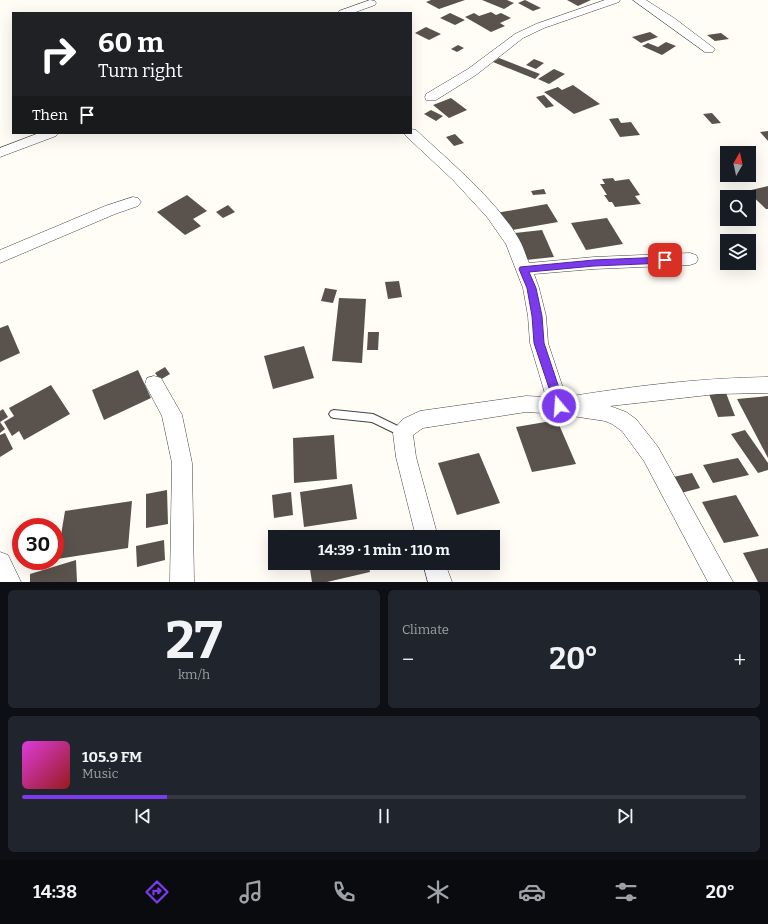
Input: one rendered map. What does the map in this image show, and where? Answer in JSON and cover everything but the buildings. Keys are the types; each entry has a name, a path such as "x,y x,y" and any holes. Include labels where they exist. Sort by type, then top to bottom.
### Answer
{"street":[{"path":"431,97 472,72 519,36 540,26 615,0"},
{"path":"638,0 670,20 710,50"},
{"path":"346,12 373,1"},
{"path":"0,153 48,134"},
{"path":"411,134 458,177 492,213 513,243 531,288 537,316 539,343 559,406"},
{"path":"0,257 110,210 133,202"},
{"path":"524,269 594,263 690,259"},
{"path":"154,384 172,414 182,463 182,582"},
{"path":"559,406 628,395 717,386 768,385"},
{"path":"425,530 406,457 403,433 410,425 420,420 526,404 559,406 606,413 619,418 629,426 651,454 721,582"},
{"path":"0,563 8,582"},
{"path":"436,570 440,582"}],"lane":[{"path":"334,414 373,418 403,433"}],"route":[{"path":"559,406 539,343 537,316 531,288 524,269 594,263 665,260"}]}
